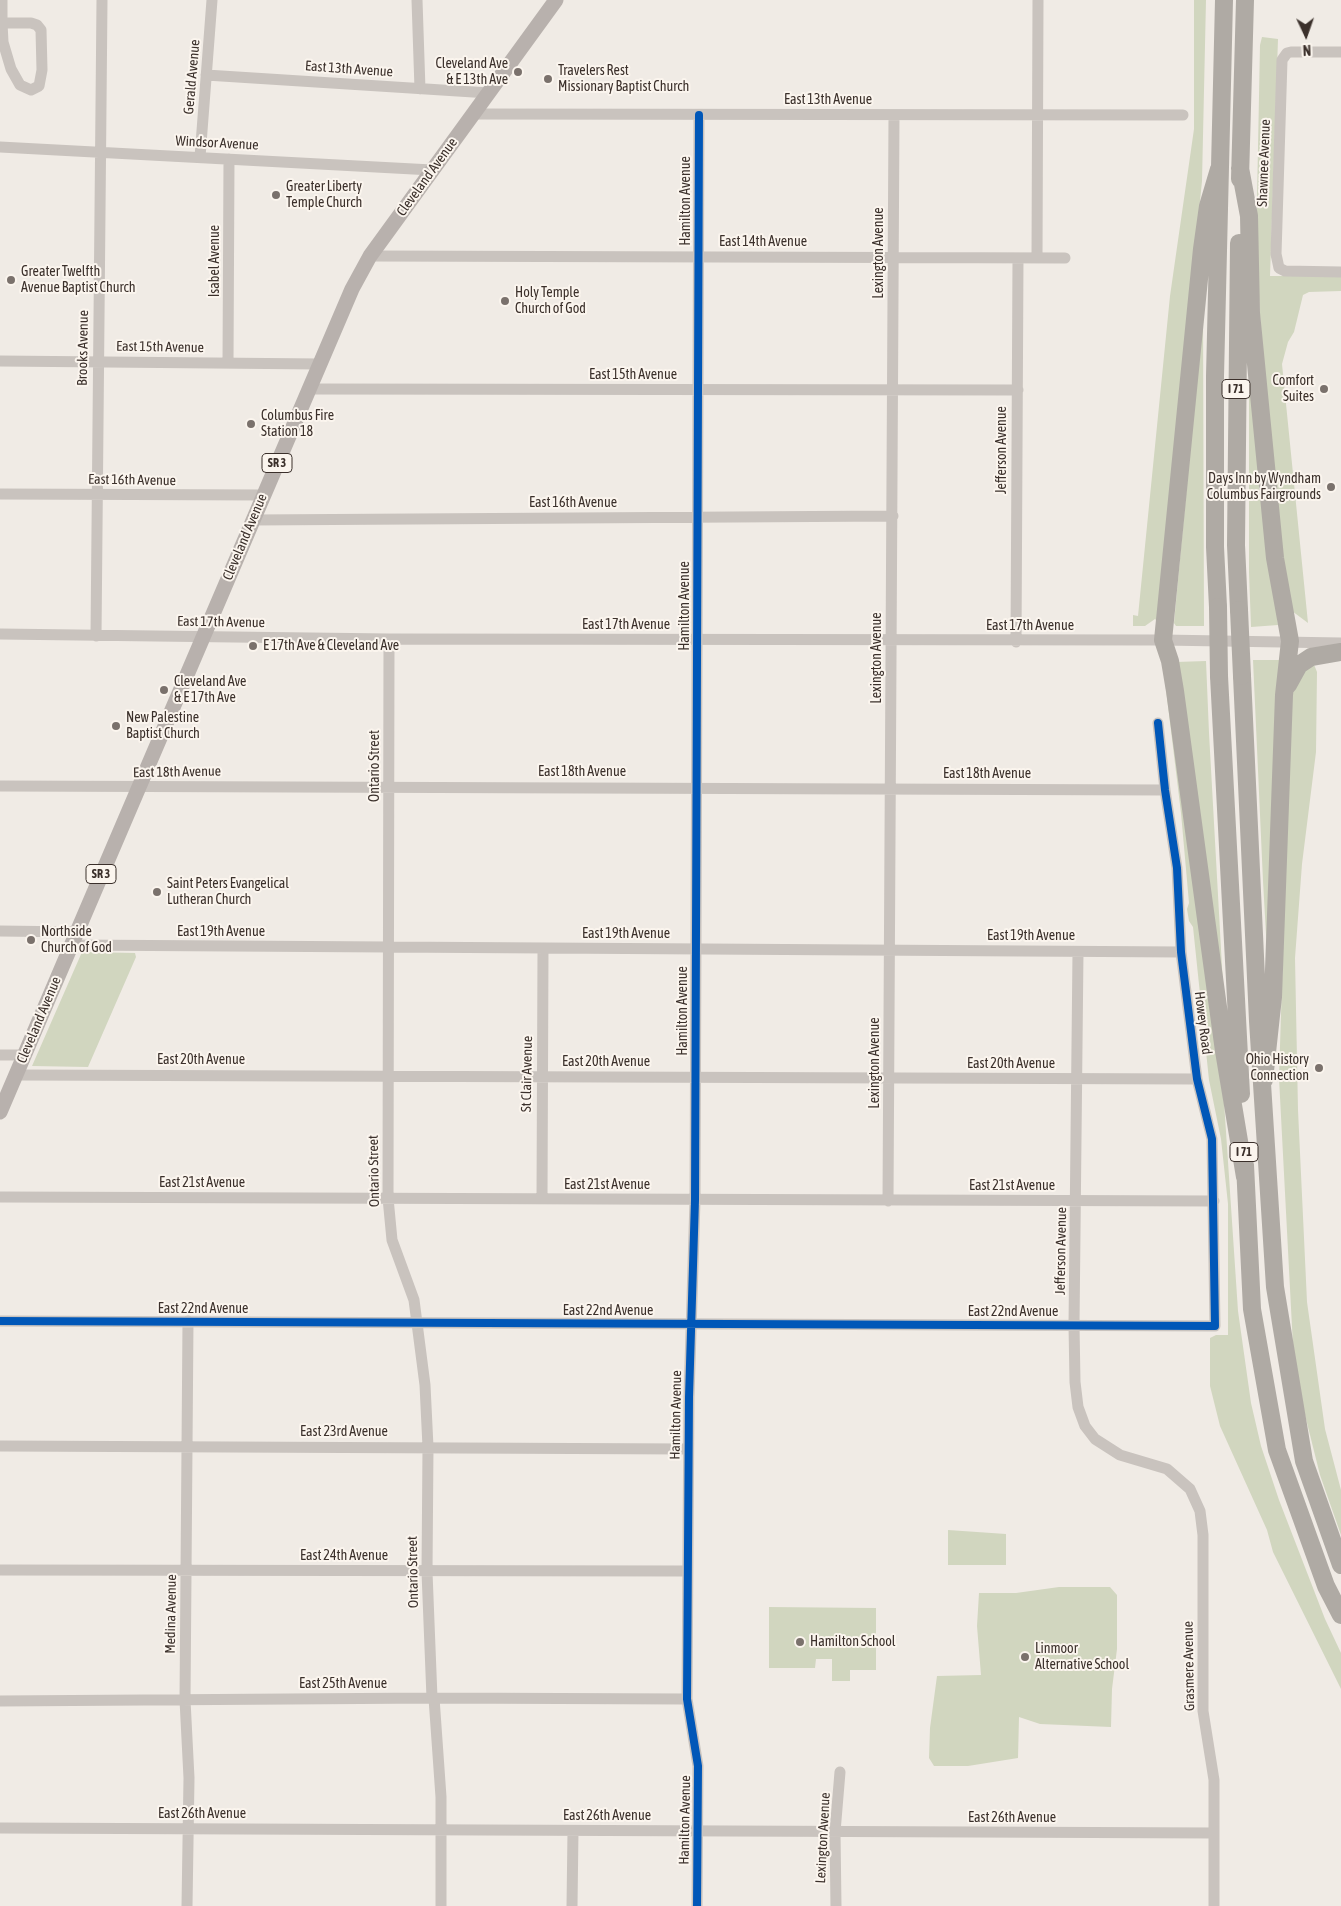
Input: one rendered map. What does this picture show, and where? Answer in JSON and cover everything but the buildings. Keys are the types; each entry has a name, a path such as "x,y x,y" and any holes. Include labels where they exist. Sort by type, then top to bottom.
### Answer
{"highway":[{"name":"I 71","path":"1224,0 1215,376 1215,547 1219,676 1252,1309 1277,1450 1326,1586 1341,1615"},
{"name":"I 71","path":"1245,0 1236,347 1236,545 1258,1021 1264,1080 1275,1287 1304,1461 1341,1565"},
{"path":"1240,168 1249,216 1253,333 1275,558 1290,641 1284,695 1273,997 1264,1080"},
{"path":"1219,169 1208,206 1202,249 1163,640 1170,661 1175,690 1224,1051 1245,1177"},
{"path":"1284,695 1290,677 1299,665 1322,654 1341,652"}],"main road":[{"name":"Cleveland Avenue","path":"0,1112 352,289 370,256 556,0"}],"street":[{"path":"2,0 2,23 2,42 11,69 20,85 31,90 39,86 42,70 41,30 37,25 31,23 2,23"},
{"name":"Brooks Avenue","path":"96,636 102,0"},
{"name":"Gerald Avenue","path":"200,157 212,0"},
{"path":"417,0 420,89"},
{"path":"1037,258 1038,0"},
{"name":"Shawnee Avenue","path":"1341,52 1291,52 1287,53 1282,60 1276,254 1279,268 1285,271 1341,272"},
{"name":"East 13th Avenue","path":"206,75 489,93"},
{"name":"East 13th Avenue","path":"473,114 1183,115"},
{"name":"Hamilton Avenue","path":"697,1906 698,1766 687,1699 687,1572 690,1324 695,1200 699,115"},
{"name":"Lexington Avenue","path":"888,1200 893,641 894,115"},
{"name":"Windsor Avenue","path":"0,147 432,170"},
{"name":"Isabel Avenue","path":"228,363 229,159"},
{"name":"East 14th Avenue","path":"370,256 1065,258"},
{"name":"Jefferson Avenue","path":"1016,642 1018,258"},
{"name":"East 15th Avenue","path":"0,361 320,364"},
{"name":"East 15th Avenue","path":"309,389 1018,390"},
{"name":"East 16th Avenue","path":"0,494 263,495"},
{"name":"East 16th Avenue","path":"253,520 893,516"},
{"name":"East 17th Avenue","path":"0,634 390,639 1016,642 1163,640 1341,643"},
{"name":"Ontario Street","path":"390,639 388,1198 392,1240 414,1300 425,1385 428,1448 427,1572 442,1830 442,1906"},
{"name":"Howey Road","path":"1158,723 1165,790 1177,868 1181,952 1197,1079 1212,1139 1215,1326"},
{"name":"East 18th Avenue","path":"0,786 1165,790"},
{"name":"East 19th Avenue","path":"0,931 74,939 390,948 1181,952"},
{"name":"St Clair Avenue","path":"542,1199 543,949"},
{"name":"Jefferson Avenue","path":"1078,952 1074,1325 1075,1382 1078,1408 1085,1426 1095,1439 1106,1447 1137,1460"},
{"path":"0,1055 24,1055"},
{"name":"East 20th Avenue","path":"15,1075 1197,1079"},
{"name":"East 21st Avenue","path":"0,1197 1214,1201"},
{"name":"East 22nd Avenue","path":"0,1321 1215,1326"},
{"name":"Medina Avenue","path":"187,1906 189,1778 185,1700 188,1322"},
{"name":"East 23rd Avenue","path":"0,1446 688,1449"},
{"name":"Grasmere Avenue","path":"1137,1460 1167,1469 1179,1477 1190,1489 1200,1511 1203,1535 1203,1711 1214,1780 1214,1906"},
{"name":"East 24th Avenue","path":"0,1570 687,1572"},
{"name":"East 25th Avenue","path":"0,1701 433,1698 687,1699"},
{"name":"Lexington Avenue","path":"836,1906 835,1832 840,1772"},
{"name":"East 26th Avenue","path":"0,1828 1214,1833"},
{"path":"572,1830 572,1906"}],"green space":[{"path":"1194,0 1206,0 1202,181 1159,613 1157,621 1155,619 1145,626 1133,626 1133,615 1138,616 1170,296 1194,129"},
{"path":"1262,37 1278,39 1270,276 1341,276 1341,291 1309,292 1303,295 1294,332 1288,342 1282,364 1308,623 1288,608 1263,364 1256,250 1260,45"},
{"path":"1203,312 1204,626 1176,626 1174,623"},
{"path":"1249,334 1278,625 1251,627 1249,572"},
{"path":"1311,657 1317,672 1316,752 1302,864 1295,958 1298,1110 1307,1302 1325,1429 1341,1490 1341,1535 1320,1475 1303,1407 1293,1346 1279,1078 1285,886 1284,695"},
{"path":"1253,660 1280,660 1268,970 1263,881"},
{"path":"1206,661 1209,733 1225,1021 1176,662"},
{"path":"1163,665 1224,1102 1238,1311 1251,1403 1261,1446 1279,1500 1325,1619 1341,1653 1341,1689 1273,1552 1267,1530 1220,1426 1210,1386 1210,1338 1216,1335 1228,1335 1228,1204 1221,1139 1209,1080 1193,927 1189,921 1187,909 1189,903 1181,813"},
{"path":"82,952 135,953 136,957 88,1067 32,1066"},
{"path":"948,1530 1006,1534 1006,1565 948,1565"},
{"path":"1059,1587 1110,1587 1117,1595 1117,1649 1112,1689 1111,1727 1040,1724 1019,1717 1018,1758 968,1766 934,1766 929,1758 930,1728 937,1676 981,1675 977,1626 979,1593 1016,1593"},
{"path":"769,1607 876,1608 876,1670 850,1670 850,1681 832,1681 832,1659 816,1659 815,1668 769,1668"}],"cycle path":[{"path":"697,1906 698,1766 687,1699 689,1397 695,1200 699,115"},
{"path":"0,1321 1215,1326 1212,1139 1197,1079 1181,952 1177,868 1165,790 1158,723"}],"place":[{"name":"Cleveland Ave & E 13th Ave","path":"518,72"},
{"name":"Travelers Rest Missionary Baptist Church","path":"548,79"},
{"name":"Greater Liberty Temple Church","path":"276,195"},
{"name":"Greater Twelfth Avenue Baptist Church","path":"11,280"},
{"name":"Holy Temple Church of God","path":"505,301"},
{"name":"Comfort Suites","path":"1324,389"},
{"name":"Columbus Fire Station 18","path":"251,424"},
{"name":"Days Inn by Wyndham Columbus Fairgrounds","path":"1331,487"},
{"name":"E 17th Ave & Cleveland Ave","path":"253,646"},
{"name":"Cleveland Ave & E 17th Ave","path":"164,690"},
{"name":"New Palestine Baptist Church","path":"116,726"},
{"name":"Saint Peters Evangelical Lutheran Church","path":"157,892"},
{"name":"Northside Church of God","path":"31,940"},
{"name":"Ohio History Connection","path":"1319,1068"},
{"name":"Hamilton School","path":"800,1642"},
{"name":"Linmoor Alternative School","path":"1025,1657"}]}
